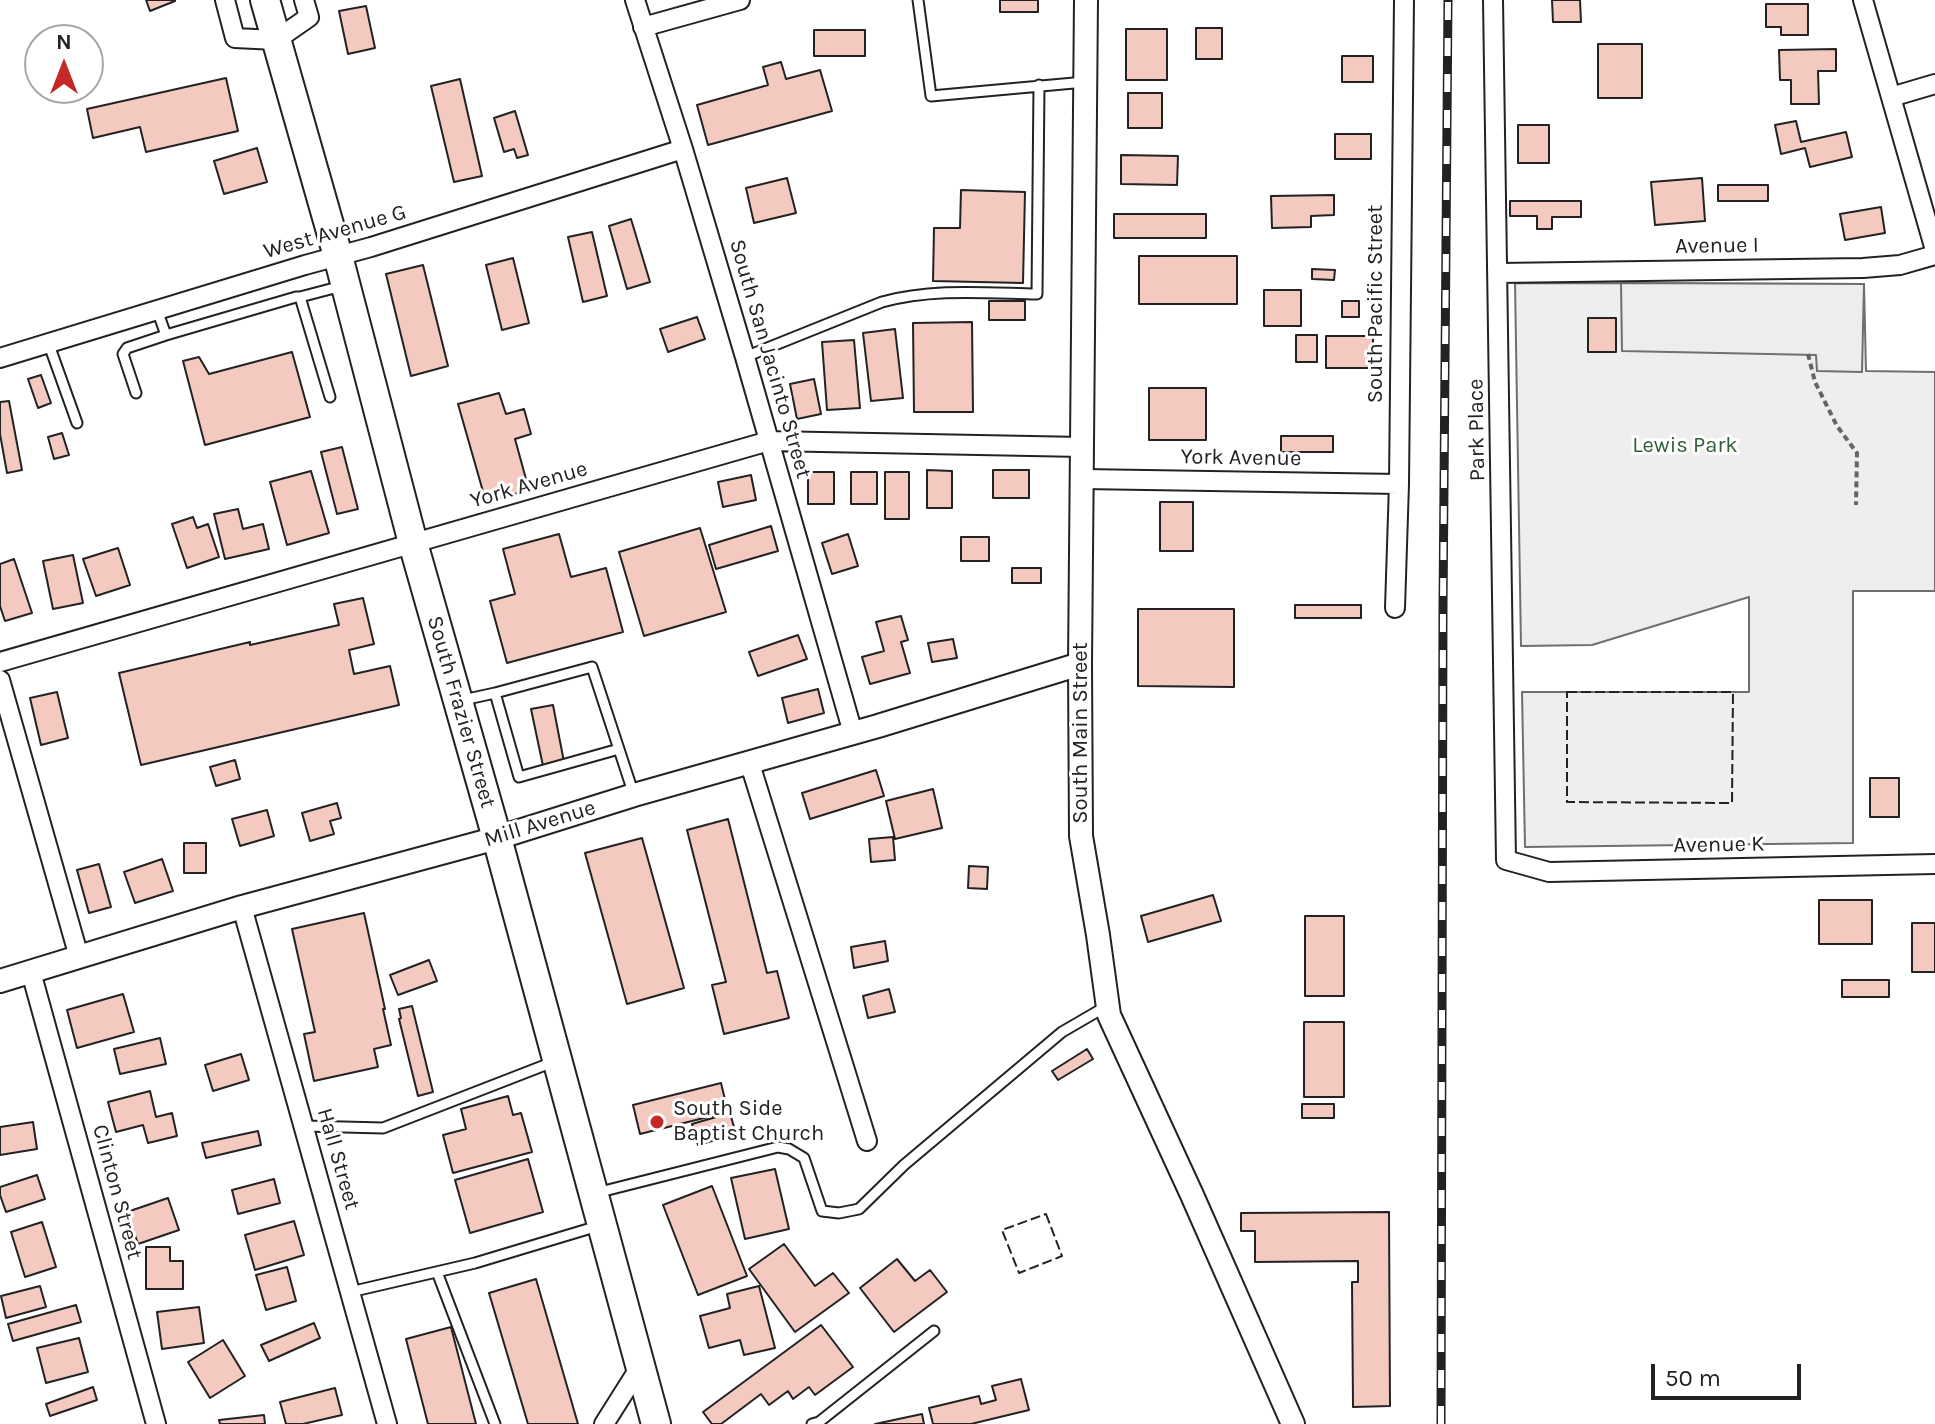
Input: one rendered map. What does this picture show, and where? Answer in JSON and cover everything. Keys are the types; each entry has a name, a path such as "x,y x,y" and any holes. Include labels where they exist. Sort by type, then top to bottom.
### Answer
{"main road":[{"name":"South Frazier Street","path":"265,0 338,256 413,543 497,838 656,1424"}],"street":[{"path":"225,0 235,38 276,40 309,17 304,0"},
{"name":"South San Jacinto Street","path":"635,0 745,357 853,733"},
{"path":"643,27 740,0"},
{"name":"South Main Street","path":"1086,0 1081,836 1109,1015 1293,1424"},
{"name":"South Pacific Street","path":"1395,608 1404,0"},
{"name":"Park Place","path":"1493,0 1506,860"},
{"path":"1863,0 1935,252"},
{"path":"1891,97 1935,84"},
{"name":"West Avenue G","path":"0,358 683,149"},
{"name":"Avenue I","path":"1499,273 1863,268 1900,265 1935,252"},
{"name":"York Avenue","path":"0,662 769,441 1083,447"},
{"name":"York Avenue","path":"1083,479 1399,484"},
{"name":"Mill Avenue","path":"0,981 242,907 497,838 634,795 750,764 1080,664"},
{"path":"0,680 79,957"},
{"path":"750,764 867,1141"},
{"name":"Avenue K","path":"1506,860 1549,872 1935,864"},
{"name":"Hall Street","path":"242,907 387,1424"},
{"name":"Clinton Street","path":"31,972 156,1424"},
{"path":"604,1424 640,1367"}],"lane":[{"path":"918,0 931,96 1085,82"},
{"path":"745,357 882,302 905,296 939,293 1037,294 1039,85"},
{"path":"136,393 123,354 127,348 345,285"},
{"path":"300,297 330,397"},
{"path":"157,310 166,335"},
{"path":"48,342 77,423"},
{"path":"457,701 592,667 634,795"},
{"path":"495,693 519,777 619,749"},
{"path":"592,1194 778,1147 789,1149 804,1158 822,1211 839,1213 859,1209 904,1165 1062,1032 1107,1006"},
{"path":"304,1126 383,1128 556,1060"},
{"path":"350,1292 475,1263 601,1225"},
{"path":"437,1272 495,1424"},
{"path":"812,1424 819,1422 934,1331"}],"path":[{"path":"1808,354 1815,382 1837,426 1857,453 1856,505"}],"green space":[{"name":"Lewis Park","path":"1515,283 1864,284 1866,371 1935,372 1935,591 1853,591 1853,843 1525,847 1522,692 1749,692 1749,597 1592,645 1521,646"}],"shaded area":[{"path":"1621,283 1864,284 1862,372 1817,371 1816,355 1622,351"}],"building":[{"path":"146,0 175,0 175,1 150,11"},
{"path":"1000,0 1038,0 1038,12 1000,12"},
{"path":"1552,0 1580,0 1581,22 1553,22"},
{"path":"1766,4 1808,4 1808,35 1781,35 1781,27 1766,27"},
{"path":"366,6 375,48 348,54 339,11"},
{"path":"1196,28 1222,28 1222,59 1196,59"},
{"path":"1126,29 1167,29 1167,80 1126,80"},
{"path":"814,30 865,30 865,56 814,56"},
{"path":"1598,44 1642,44 1642,98 1598,98"},
{"path":"1836,49 1836,71 1818,71 1819,104 1791,104 1791,80 1780,80 1779,50"},
{"path":"1342,56 1373,56 1373,82 1342,82"},
{"path":"781,62 786,79 820,70 832,111 708,145 697,105 768,85 763,67"},
{"path":"226,78 238,131 146,152 140,127 93,138 87,109"},
{"path":"460,79 482,176 454,182 431,86"},
{"path":"1128,93 1162,93 1162,128 1128,128"},
{"path":"515,111 528,155 517,158 514,149 504,152 494,118"},
{"path":"1796,121 1801,142 1846,132 1852,157 1810,167 1805,148 1781,154 1775,125"},
{"path":"1518,125 1549,125 1549,163 1518,163"},
{"path":"1335,134 1371,134 1371,159 1335,159"},
{"path":"257,148 267,182 224,194 214,161"},
{"path":"1121,155 1178,156 1177,185 1121,184"},
{"path":"787,178 796,213 754,223 746,188"},
{"path":"1702,178 1705,221 1655,225 1651,182"},
{"path":"1718,185 1768,185 1768,201 1718,201"},
{"path":"961,190 1025,192 1023,283 933,281 934,228 960,228"},
{"path":"1334,195 1334,215 1311,216 1311,227 1272,228 1271,196"},
{"path":"1510,201 1581,201 1581,217 1552,217 1552,229 1537,229 1537,216 1510,216"},
{"path":"1881,207 1885,233 1845,240 1840,214"},
{"path":"1114,214 1206,214 1206,238 1114,238"},
{"path":"631,219 650,282 627,289 609,226"},
{"path":"592,232 607,296 583,302 568,237"},
{"path":"1139,256 1237,256 1237,304 1139,304"},
{"path":"513,258 529,323 502,330 486,265"},
{"path":"423,265 448,366 411,376 386,274"},
{"path":"1312,269 1335,270 1334,280 1312,279"},
{"path":"1264,290 1301,290 1301,326 1264,326"},
{"path":"989,301 1025,301 1025,320 989,320"},
{"path":"1342,301 1359,301 1359,317 1342,317"},
{"path":"697,317 705,339 668,352 660,329"},
{"path":"1588,318 1616,318 1616,352 1588,352"},
{"path":"972,322 973,412 914,412 913,323"},
{"path":"895,329 903,398 871,401 863,333"},
{"path":"1296,335 1317,335 1317,362 1296,362"},
{"path":"1326,336 1373,336 1373,368 1326,368"},
{"path":"854,340 860,408 827,410 822,342"},
{"path":"292,352 310,417 205,445 183,361 199,357 209,374"},
{"path":"41,375 51,403 38,408 28,379"},
{"path":"814,379 821,414 797,419 790,384"},
{"path":"1149,388 1206,388 1206,440 1149,440"},
{"path":"499,393 506,414 524,409 531,434 515,439 529,490 486,502 458,404"},
{"path":"9,401 22,470 7,473 0,434 0,402"},
{"path":"62,433 69,455 54,459 48,437"},
{"path":"1281,436 1333,436 1333,452 1281,452"},
{"path":"342,447 358,509 337,514 321,452"},
{"path":"927,470 952,471 952,508 927,508"},
{"path":"993,470 1029,470 1029,498 993,498"},
{"path":"311,471 329,533 287,545 270,482"},
{"path":"808,472 834,472 834,504 808,504"},
{"path":"851,472 877,472 877,504 851,504"},
{"path":"885,472 909,472 909,519 885,519"},
{"path":"751,475 756,500 723,507 718,482"},
{"path":"1160,502 1193,502 1193,551 1160,551"},
{"path":"238,509 243,529 263,524 269,549 225,559 214,514"},
{"path":"193,517 197,528 208,524 219,557 187,568 172,524"},
{"path":"771,526 778,551 716,569 709,545"},
{"path":"700,528 726,612 644,636 619,552"},
{"path":"559,534 571,577 606,568 623,632 507,663 490,601 515,594 503,549"},
{"path":"848,534 858,566 832,574 822,543"},
{"path":"961,537 989,537 989,561 961,561"},
{"path":"118,548 130,585 96,596 83,559"},
{"path":"73,555 83,603 53,609 43,561"},
{"path":"14,559 32,613 5,621 0,606 0,564"},
{"path":"1012,568 1041,568 1041,583 1012,583"},
{"path":"363,598 374,644 349,650 354,674 390,666 399,705 141,765 119,673 339,625 334,604"},
{"path":"1295,605 1361,605 1361,618 1295,618"},
{"path":"1138,609 1234,609 1234,687 1138,686"},
{"path":"901,616 908,640 901,642 910,673 870,684 862,657 884,651 876,622"},
{"path":"798,635 807,659 758,676 749,652"},
{"path":"953,639 957,658 932,662 928,643"},
{"path":"818,689 824,713 788,723 782,698"},
{"path":"57,692 68,738 41,745 30,698"},
{"path":"553,705 564,762 543,766 531,709"},
{"path":"235,760 240,779 216,786 210,767"},
{"path":"876,770 884,796 810,819 802,793"},
{"path":"1870,778 1899,778 1899,817 1870,817"},
{"path":"933,789 942,828 895,839 886,801"},
{"path":"337,803 341,818 330,821 334,834 310,841 302,813"},
{"path":"267,810 274,836 240,846 232,819"},
{"path":"728,819 767,973 777,971 789,1018 724,1034 712,985 726,982 687,830"},
{"path":"893,837 895,860 871,862 869,839"},
{"path":"642,838 684,988 627,1004 585,853"},
{"path":"184,843 206,843 206,873 184,873"},
{"path":"162,859 173,891 135,903 124,872"},
{"path":"99,864 111,907 89,913 77,870"},
{"path":"969,866 988,867 987,889 968,888"},
{"path":"1213,895 1221,921 1148,942 1141,916"},
{"path":"1819,900 1872,900 1872,944 1819,944"},
{"path":"364,913 391,1045 374,1049 378,1067 314,1081 304,1034 315,1032 292,929"},
{"path":"1305,916 1344,916 1344,996 1305,996"},
{"path":"1912,923 1935,923 1935,972 1912,972"},
{"path":"885,941 888,961 854,968 851,947"},
{"path":"429,960 437,981 398,995 390,975"},
{"path":"1842,980 1889,980 1889,997 1842,997"},
{"path":"889,989 895,1012 868,1018 863,996"},
{"path":"123,994 134,1032 77,1048 67,1010"},
{"path":"412,1006 433,1092 418,1096 399,1019 399,1009"},
{"path":"1304,1022 1344,1022 1344,1097 1304,1097"},
{"path":"160,1038 166,1064 120,1074 114,1049"},
{"path":"1087,1049 1093,1059 1058,1080 1052,1071"},
{"path":"241,1054 249,1080 213,1091 205,1065"},
{"path":"721,1083 728,1112 640,1134 633,1105"},
{"path":"150,1091 156,1117 172,1113 177,1136 148,1143 143,1125 116,1132 108,1102"},
{"path":"508,1096 513,1115 521,1113 532,1152 453,1173 443,1135 466,1129 461,1109"},
{"path":"1302,1104 1334,1104 1334,1118 1302,1118"},
{"path":"730,1113 736,1134 698,1145 692,1124"},
{"path":"33,1122 37,1149 0,1155 0,1127"},
{"path":"258,1131 261,1145 206,1158 202,1143"},
{"path":"528,1159 543,1212 470,1233 455,1180"},
{"path":"775,1169 789,1229 745,1239 731,1178"},
{"path":"37,1175 45,1199 6,1212 0,1187"},
{"path":"274,1179 280,1203 238,1214 232,1190"},
{"path":"712,1186 747,1276 698,1295 663,1205"},
{"path":"168,1198 179,1230 138,1244 127,1212"},
{"path":"1389,1212 1390,1406 1353,1407 1352,1282 1358,1282 1358,1261 1255,1262 1255,1231 1241,1231 1241,1213"},
{"path":"294,1221 304,1255 255,1270 245,1235"},
{"path":"42,1222 56,1267 25,1277 11,1232"},
{"path":"784,1244 815,1286 833,1273 849,1293 795,1332 749,1269"},
{"path":"146,1247 170,1247 170,1261 183,1261 183,1289 146,1289"},
{"path":"897,1259 915,1281 930,1270 947,1292 894,1332 860,1288"},
{"path":"287,1267 296,1301 266,1310 256,1275"},
{"path":"536,1279 578,1424 528,1424 489,1293"},
{"path":"40,1286 46,1307 6,1318 1,1296"},
{"path":"759,1286 775,1348 744,1355 740,1340 709,1348 700,1316 730,1308 727,1294"},
{"path":"76,1305 81,1322 13,1341 8,1324"},
{"path":"199,1307 204,1343 162,1349 157,1312"},
{"path":"314,1323 320,1338 269,1361 261,1345"},
{"path":"821,1325 853,1367 815,1395 809,1387 793,1399 788,1391 769,1405 761,1394 721,1424 712,1424 703,1412"},
{"path":"451,1327 476,1424 428,1424 406,1339"},
{"path":"79,1338 88,1372 46,1383 37,1348"},
{"path":"223,1340 245,1376 210,1398 188,1362"},
{"path":"1021,1379 1029,1410 971,1424 933,1424 929,1408 979,1396 981,1404 996,1400 992,1386"},
{"path":"93,1387 97,1400 50,1416 46,1404"},
{"path":"335,1388 342,1415 303,1424 286,1424 280,1402"},
{"path":"922,1414 924,1424 875,1424"},
{"path":"264,1415 265,1424 220,1424 219,1420"}],"railway":[{"path":"1441,1424 1448,0"}],"fence":[{"path":"1567,692 1733,692 1732,803 1567,802 1567,692"},
{"path":"1046,1214 1062,1256 1019,1273 1002,1230 1046,1214"}],"place":[{"name":"South Side Baptist Church","path":"657,1122"}]}
